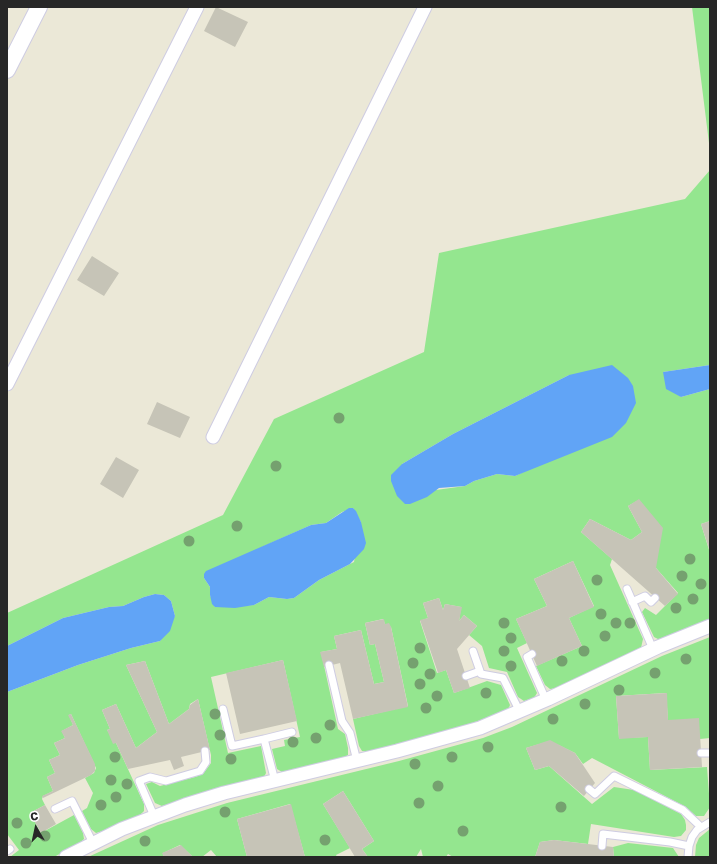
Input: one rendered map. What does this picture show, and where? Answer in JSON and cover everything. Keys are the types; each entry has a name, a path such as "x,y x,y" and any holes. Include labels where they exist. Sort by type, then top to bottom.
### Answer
{"street":[{"path":"7,70 39,7"},
{"path":"7,384 197,7"},
{"path":"213,437 425,7"},
{"path":"66,857 93,843 154,816 224,793 357,761 466,732 520,712 653,649 710,626"}],"lane":[{"path":"627,589 653,649"},
{"path":"632,602 645,596 651,602 655,598"},
{"path":"473,651 481,674 504,678 520,712"},
{"path":"532,654 527,657 546,700"},
{"path":"329,665 342,721 350,733 357,761"},
{"path":"466,676 480,671"},
{"path":"223,709 232,746 292,732"},
{"path":"264,739 275,781"},
{"path":"154,816 139,781 150,777 166,781 200,771 206,762 205,751"},
{"path":"701,753 710,753"},
{"path":"589,789 595,794 614,776 683,810 701,827"},
{"path":"56,810 72,801 93,843"},
{"path":"688,857 688,846 692,837 701,827 710,822"},
{"path":"602,846 603,834 670,842 688,846"}],"green space":[{"path":"692,7 710,7 710,151"},
{"path":"710,170 710,365 663,372 681,397 710,389 710,521 701,524 710,553 710,620 660,640 654,637 642,612 645,608 656,615 678,593 656,568 639,500 628,506 642,532 631,540 590,519 581,532 612,559 610,565 643,639 641,648 557,688 550,689 545,685 536,666 582,646 569,618 594,606 573,561 534,579 547,606 516,619 527,643 517,648 537,693 534,698 524,701 518,697 507,672 489,668 482,646 469,635 477,626 464,615 459,621 461,607 445,604 443,610 439,598 423,603 428,618 420,621 437,673 446,670 454,693 487,681 501,685 510,705 508,710 451,731 369,752 362,751 359,746 353,719 408,706 391,627 385,624 383,619 365,623 370,645 375,644 384,682 374,684 361,630 334,636 337,649 321,652 338,729 345,734 348,755 282,772 277,769 272,749 285,746 284,740 300,737 283,660 211,677 228,753 261,746 266,773 264,777 162,806 155,803 146,784 152,782 160,786 195,777 203,774 211,763 211,755 198,699 190,704 189,709 169,724 145,661 126,665 157,732 136,748 116,704 102,710 110,729 107,730 116,743 144,804 144,811 140,815 103,831 96,833 91,829 82,811 87,808 93,793 85,778 94,773 96,768 71,714 69,715 73,725 62,731 65,738 54,743 60,755 49,760 55,773 47,777 53,791 43,796 42,799 45,805 30,813 41,833 74,815 83,833 84,839 80,843 54,857 10,857 19,850 7,834 7,692 78,665 131,648 160,641 175,616 171,601 164,595 155,594 123,606 109,607 63,618 7,646 7,613 223,515 274,419 424,352 439,253 685,199","holes":["569,375 532,468 515,476 497,474 474,481 465,486 436,490 402,464 453,434","353,508 361,522 354,562 319,580 294,598 287,599 269,597 254,605 215,607 210,595 210,587 204,578 262,547 311,525 326,523 342,512"]},
{"path":"710,637 710,738 700,739 668,720 666,693 616,696 619,738 648,737 650,770 707,767 710,807 704,816 696,816 686,807 592,758 583,764 575,753 550,741 526,748 535,770 549,766 592,804 614,787 634,790 681,814 685,820 686,830 681,836 674,837 591,824 588,844 554,840 540,842 535,857 453,857 448,854 446,857 423,857 421,849 416,857 368,857 362,849 374,841 343,791 323,804 350,848 336,855 337,857 305,857 290,804 237,819 247,857 217,857 211,850 202,857 193,857 180,845 163,853 164,857 88,857 158,825 227,803 399,761 483,738 512,727 662,656"},
{"path":"710,829 710,857 695,857 696,845 699,838"},
{"path":"628,843 673,848 679,857 614,857 613,847"}],"water":[{"path":"612,365 628,378 633,386 636,403 626,423 612,437 515,476 497,474 474,481 465,486 439,488 427,497 410,504 405,504 397,496 391,481 391,475 402,464 453,434 569,375"},
{"path":"710,365 710,389 681,397 666,389 663,372"},
{"path":"349,508 353,508 356,511 361,522 366,543 364,549 350,564 319,580 294,598 287,599 269,597 254,605 235,608 215,607 212,604 210,587 204,578 206,571 311,525 326,523"},
{"path":"155,594 164,595 171,601 175,616 170,631 160,641 131,648 78,665 7,692 7,646 63,618 109,607 123,606"}],"building":[{"path":"216,7 248,22 235,47 204,31"},
{"path":"92,256 119,273 104,296 77,280"},
{"path":"157,402 190,417 180,438 147,424"},
{"path":"116,457 139,470 123,498 100,484"},
{"path":"639,499 663,528 656,568 678,594 665,606 581,532 590,519 631,540 642,532 628,506"},
{"path":"710,521 710,552 701,524"},
{"path":"573,561 594,607 569,618 582,646 537,666 516,619 547,606 534,579"},
{"path":"439,598 443,610 445,604 462,607 459,621 464,615 477,626 457,649 470,688 454,693 446,670 438,673 420,620 428,618 423,603"},
{"path":"384,619 385,624 389,623 391,627 408,707 353,719 340,663 324,667 320,652 337,649 334,636 361,630 374,684 384,682 375,644 370,645 365,623"},
{"path":"283,660 297,721 240,734 226,673"},
{"path":"145,661 169,724 189,709 190,705 198,699 210,750 181,757 184,766 174,770 170,760 128,769 116,743 113,744 107,730 110,729 102,710 116,704 136,748 157,732 126,665"},
{"path":"667,693 668,720 699,718 702,767 650,770 648,737 619,739 616,696"},
{"path":"71,714 95,764 95,771 91,775 43,798 42,796 53,791 47,777 55,773 49,760 60,755 54,743 65,738 61,731 73,725 68,715"},
{"path":"550,740 575,753 595,783 584,796 549,766 535,770 526,748"},
{"path":"343,791 374,841 362,849 368,857 355,857 323,804"},
{"path":"291,804 305,857 247,857 237,819"},
{"path":"45,805 56,824 41,833 30,813"},
{"path":"554,840 613,847 614,857 535,857 540,842"},
{"path":"181,845 193,857 164,857 162,853"}]}
